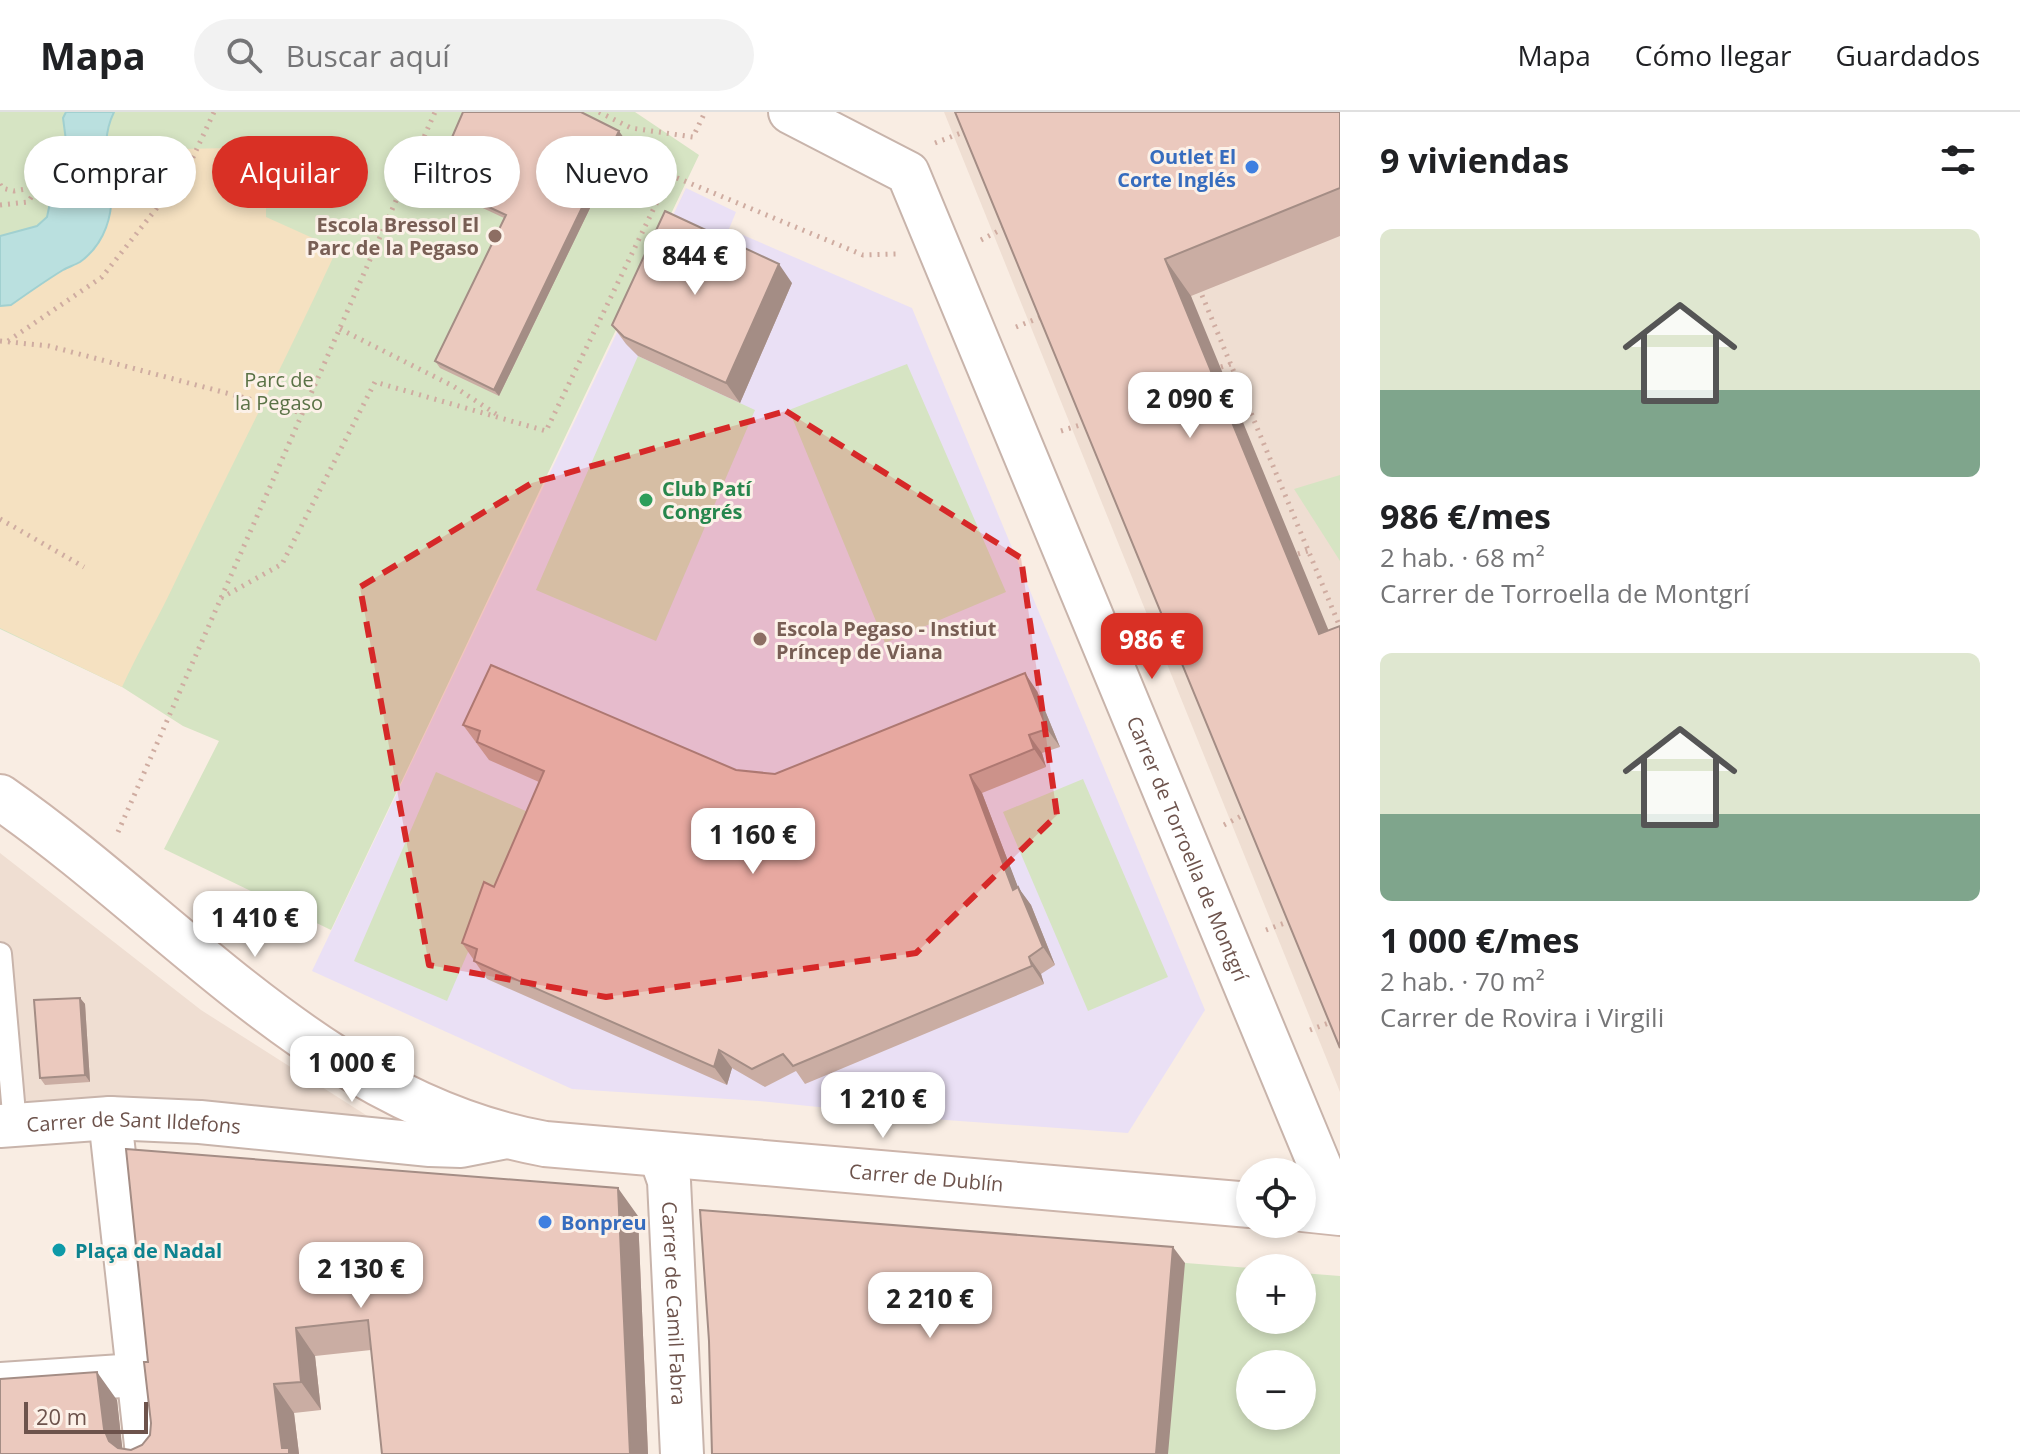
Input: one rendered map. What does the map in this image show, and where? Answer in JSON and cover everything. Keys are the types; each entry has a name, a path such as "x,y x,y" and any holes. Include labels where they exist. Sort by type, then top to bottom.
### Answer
{"main road":[{"name":"Carrer de Dublín","path":"0,797 124,893 229,982 326,1053 397,1094 461,1122 507,1137 545,1144 1236,1204"}],"street":[{"name":"Carrer de Torroella de Montgrí","path":"790,112 908,173 1327,1211"},
{"name":"Carrer de Sant Ildefons","path":"8,1125 110,1118 200,1122 461,1146 507,1137"},
{"path":"110,1118 147,1454"},
{"name":"Carrer de Camil Fabra","path":"660,1155 669,1181 682,1454"},
{"path":"0,1384 137,1375"}],"lane":[{"path":"0,954 8,1125"}],"path":[{"path":"8,341 102,277 187,170 214,112"},
{"path":"112,847 435,112"},
{"path":"599,112 631,128 693,137 705,112"},
{"path":"960,122 970,145"},
{"path":"948,137 972,128"},
{"path":"221,598 282,564 375,382 546,431 670,175 863,255 899,254"},
{"path":"0,184 2,188 14,191 38,187 28,202 0,205"},
{"path":"989,237 1004,228 999,215"},
{"path":"1197,285 1340,627"},
{"path":"1016,327 1041,317 1044,325"},
{"path":"340,329 453,386 503,419"},
{"path":"0,341 49,346 302,413"},
{"path":"1221,367 1231,364"},
{"path":"1078,409 1090,437"},
{"path":"1068,429 1093,420"},
{"path":"1260,463 1270,459"},
{"path":"0,519 84,567"},
{"path":"1298,554 1308,551"},
{"path":"1330,602 1340,598"},
{"path":"1158,600 1163,614"},
{"path":"1142,623 1170,609"},
{"path":"1240,800 1252,827"},
{"path":"1228,823 1253,811"},
{"path":"1285,907 1296,935"},
{"path":"1271,928 1290,921"},
{"path":"1313,1029 1336,1020 1336,1031"}],"highlighted area":[{"path":"786,411 1021,558 1057,815 916,953 606,997 429,965 360,587 532,483"}],"shaded area":[{"path":"944,112 1340,112 1340,1092"},
{"name":"Escola Pegaso - Instiut Príncep de Viana","path":"686,188 736,212 729,229 912,308 1205,1010 1128,1133 946,1120 759,1101 572,1089 312,971"},
{"path":"0,853 201,1010 369,1117 134,1098 0,1108"}],"green space":[{"name":"Parc de la Pegaso","path":"0,112 635,112 671,136 536,136 536,208 674,208 331,930 164,849 219,741 183,726 122,687 0,629"},
{"name":"Parc de la Pegaso","path":"677,140 699,155 677,201"},
{"name":"Club Patí Congrés","path":"638,356 755,410 656,641 536,590"},
{"path":"907,364 1006,592 885,643 789,410"},
{"path":"1340,475 1340,561 1294,489"},
{"path":"436,772 528,812 447,1001 354,961"},
{"path":"1083,779 1168,977 1088,1011 1003,812"},
{"path":"711,1226 1236,1267 1236,1334 1316,1334 1316,1274 1340,1276 1340,1454 723,1454"}],"sand":[{"path":"212,148 212,208 266,208 266,217 337,249 122,687 0,628 0,306 11,305 79,262 110,208 196,208 196,149"}],"water":[{"path":"66,112 114,112 107,136 65,136 63,118"},
{"path":"49,208 111,208 102,237 89,255 11,305 0,306 0,236 37,226 47,217"}],"building":[{"path":"463,112 581,112 619,131 617,136 536,136 536,208 582,208 494,390 435,361 506,215 491,208 520,208 520,136 453,136"},
{"path":"955,112 1340,112 1340,188 1165,259 1319,634 1340,626 1340,1048"},
{"path":"665,211 779,264 726,383 624,337 612,325"},
{"path":"491,665 736,770 775,774 1025,673 1047,729 1029,735 1034,749 970,775 1013,890 1018,887 1043,947 1029,957 1032,966 793,1066 783,1054 752,1069 719,1050 714,1067 474,961 477,949 462,943 484,882 494,887 544,771 477,742 480,731 463,725"},
{"path":"80,998 85,1075 40,1078 34,1000"},
{"path":"126,1149 618,1188 630,1454 382,1454 368,1320 296,1328 301,1382 274,1384 282,1448 289,1448 289,1454 0,1454 0,1379 97,1372 104,1429 109,1441 118,1448 131,1450 142,1445 150,1435 144,1362 148,1362"},
{"path":"700,1210 1173,1247 1156,1454 712,1454 709,1341"}],"place":[{"name":"Outlet El Corte Inglés","path":"1252,167"},
{"name":"Escola Bressol El Parc de la Pegaso","path":"495,236"},
{"name":"Club Patí Congrés","path":"646,500"},
{"name":"Escola Pegaso - Instiut Príncep de Viana","path":"760,639"},
{"name":"Bonpreu","path":"545,1222"},
{"name":"Plaça de Nadal","path":"59,1250"}]}
